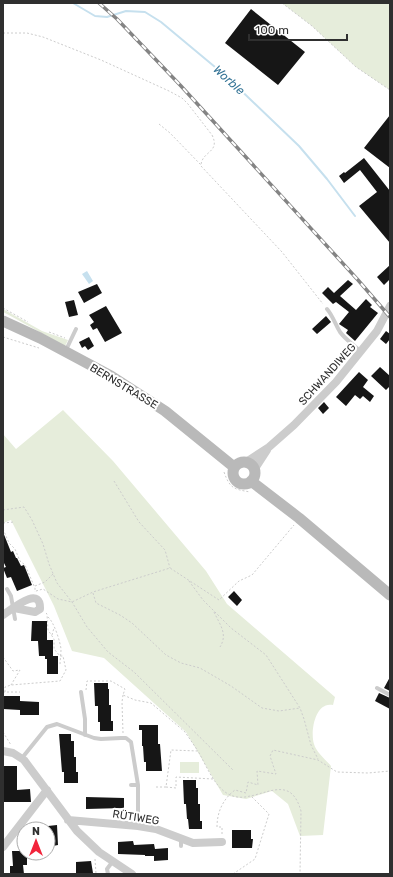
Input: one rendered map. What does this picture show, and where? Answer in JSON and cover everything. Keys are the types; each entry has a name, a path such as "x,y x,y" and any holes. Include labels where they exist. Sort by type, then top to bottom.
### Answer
{"main road":[{"name":"BERNSTRASSE","path":"3,321 20,328 111,376 165,411 229,467 237,482 242,484 251,481 299,518 390,595"},
{"path":"229,467 246,462 251,465 254,470 254,476 251,481"}],"street":[{"name":"SCHWANDIWEG","path":"246,462 269,447 324,395 361,352 381,325 390,306"},
{"name":"SCHWANDIWEG","path":"254,470 269,447"},
{"path":"3,614 26,599 37,599 40,605 40,609 35,612 14,608"},
{"path":"3,751 13,752 22,758 84,839 99,852 132,874"},
{"path":"3,847 47,790"},
{"name":"RÜTIWEG","path":"68,820 156,829 181,842 222,842"}],"lane":[{"path":"327,309 331,313 343,336 361,352"},
{"path":"65,352 76,329"},
{"path":"7,589 11,596 15,619"},
{"path":"376,688 390,695"},
{"path":"81,692 85,718 85,735"},
{"path":"22,758 47,727 57,724 85,735 101,739 126,738 130,742 138,786 138,826"},
{"path":"130,786 138,786"},
{"path":"108,874 107,869 113,861"}],"path":[{"path":"282,3 312,26 356,67 390,90"},
{"path":"3,33 27,33 43,37 101,60 182,98 192,108 214,138 214,146 202,159 201,166"},
{"path":"159,124 282,252 327,309"},
{"path":"3,308 31,324"},
{"path":"49,332 71,340"},
{"path":"3,337 40,348"},
{"path":"229,467 228,483 237,490 254,494"},
{"path":"114,481 139,522 165,550 170,568 219,600 239,581 252,575 299,518"},
{"path":"3,510 24,507 43,544 57,583 72,602 87,627 108,652 134,672 233,770"},
{"path":"3,523 14,522"},
{"path":"3,529 9,543 15,549 20,561 24,565 34,586 35,592 43,589 58,599 72,602 93,592 170,568"},
{"path":"34,586 45,582 53,574"},
{"path":"189,580 203,600 231,628 266,655 300,708 311,745 318,760"},
{"path":"93,592 96,603 120,614 166,655 181,663 200,668 231,686 262,708 279,711 300,708"},
{"path":"40,609 51,619 61,648 60,665"},
{"path":"214,611 224,634 225,640 220,647"},
{"path":"20,692 4,692 5,687 11,685 60,681 66,670 64,656 60,656 54,649 54,638 48,630 47,616"},
{"path":"52,635 54,628"},
{"path":"3,657 13,671 20,670 11,685"},
{"path":"81,692 86,690 87,681 111,681 125,689 122,702 122,734"},
{"path":"123,695 135,700 152,703 185,732 198,751 219,788 228,795 244,798 281,790 292,793 298,801 301,811 300,874"},
{"path":"3,732 14,750 13,752"},
{"path":"166,787 171,750 198,751"},
{"path":"222,842 222,827 217,827 217,815 228,795 235,790 246,793 248,782 258,785 257,771 276,774 270,756 273,750 318,760 337,772 368,773 390,771"},
{"path":"156,787 176,788 176,777 214,779"},
{"path":"233,874 242,869 255,858 269,814 251,796"},
{"path":"96,874 94,861 99,852"}],"green space":[{"path":"282,3 390,3 390,90 356,67 312,26"},
{"path":"3,309 42,331 68,340 65,346 3,312"},
{"path":"63,410 113,461 206,571 227,604 335,697 333,705 327,705 318,712 315,718 313,732 315,747 331,766 323,835 300,836 288,804 272,791 246,799 223,795 186,732 104,658 72,651 54,606 11,520 3,523 3,434 16,449"},
{"path":"180,762 199,762 199,773 180,773"}],"water":[{"path":"87,271 93,281 89,284 82,274"}],"building":[{"path":"251,9 305,52 278,85 225,43"},
{"path":"390,115 390,168 364,148"},
{"path":"364,158 390,191 390,243 359,206 377,192 360,170 344,183 339,176"},
{"path":"390,265 390,279 384,285 377,277"},
{"path":"348,280 353,284 340,296 356,310 366,299 372,305 370,307 378,313 355,341 346,333 348,330 339,324 349,312 336,302 333,304 322,293 328,287 334,293"},
{"path":"97,284 102,293 84,303 78,292"},
{"path":"74,300 78,315 69,317 65,302"},
{"path":"106,306 122,333 105,342 97,328 93,330 90,325 94,322 89,315"},
{"path":"326,316 331,322 317,334 312,329"},
{"path":"386,331 390,334 390,339 386,344 380,339"},
{"path":"89,337 94,346 88,350 85,346 82,348 79,342"},
{"path":"380,367 390,376 390,386 386,390 371,376"},
{"path":"359,372 368,380 363,387 374,396 370,402 363,396 360,399 355,395 346,406 336,397"},
{"path":"324,402 329,408 323,414 318,408"},
{"path":"3,532 11,552 13,551 21,566 24,565 32,585 17,591 11,577 7,578 3,568 6,567 3,561"},
{"path":"234,591 242,600 237,606 228,597"},
{"path":"32,621 47,621 47,640 53,640 53,656 58,656 58,674 47,674 47,659 45,659 45,656 39,656 38,641 31,641"},
{"path":"390,677 390,691 384,688"},
{"path":"94,683 108,683 109,705 111,705 111,721 113,721 113,731 100,731 100,722 98,722 98,706 95,706"},
{"path":"379,693 390,698 390,709 375,701"},
{"path":"3,696 20,696 20,701 39,702 39,715 20,715 20,710 3,709"},
{"path":"139,725 158,725 158,744 160,744 162,771 146,771 146,762 144,762 142,746 142,730 139,730"},
{"path":"59,734 71,734 71,741 74,741 74,757 76,757 78,783 64,783"},
{"path":"3,766 17,766 17,790 30,789 31,802 3,802"},
{"path":"183,780 196,780 202,829 189,829 186,804 184,804"},
{"path":"86,797 124,798 124,808 86,809"},
{"path":"56,825 58,845 56,845"},
{"path":"232,830 251,830 251,839 253,839 252,848 232,848"},
{"path":"133,841 134,845 154,844 155,849 168,848 168,860 154,861 154,856 118,854 118,842"},
{"path":"12,851 16,851 16,861 27,861 27,865 23,865 24,874 10,874 10,866 13,866"},
{"path":"91,861 92,874 76,874 76,862"}],"waterway":[{"name":"Worble","path":"73,3 95,16 107,17 126,11 145,12 161,22 227,77 299,146 327,179 355,216"}],"railway":[{"path":"99,3 117,19 181,86 390,317"}]}
